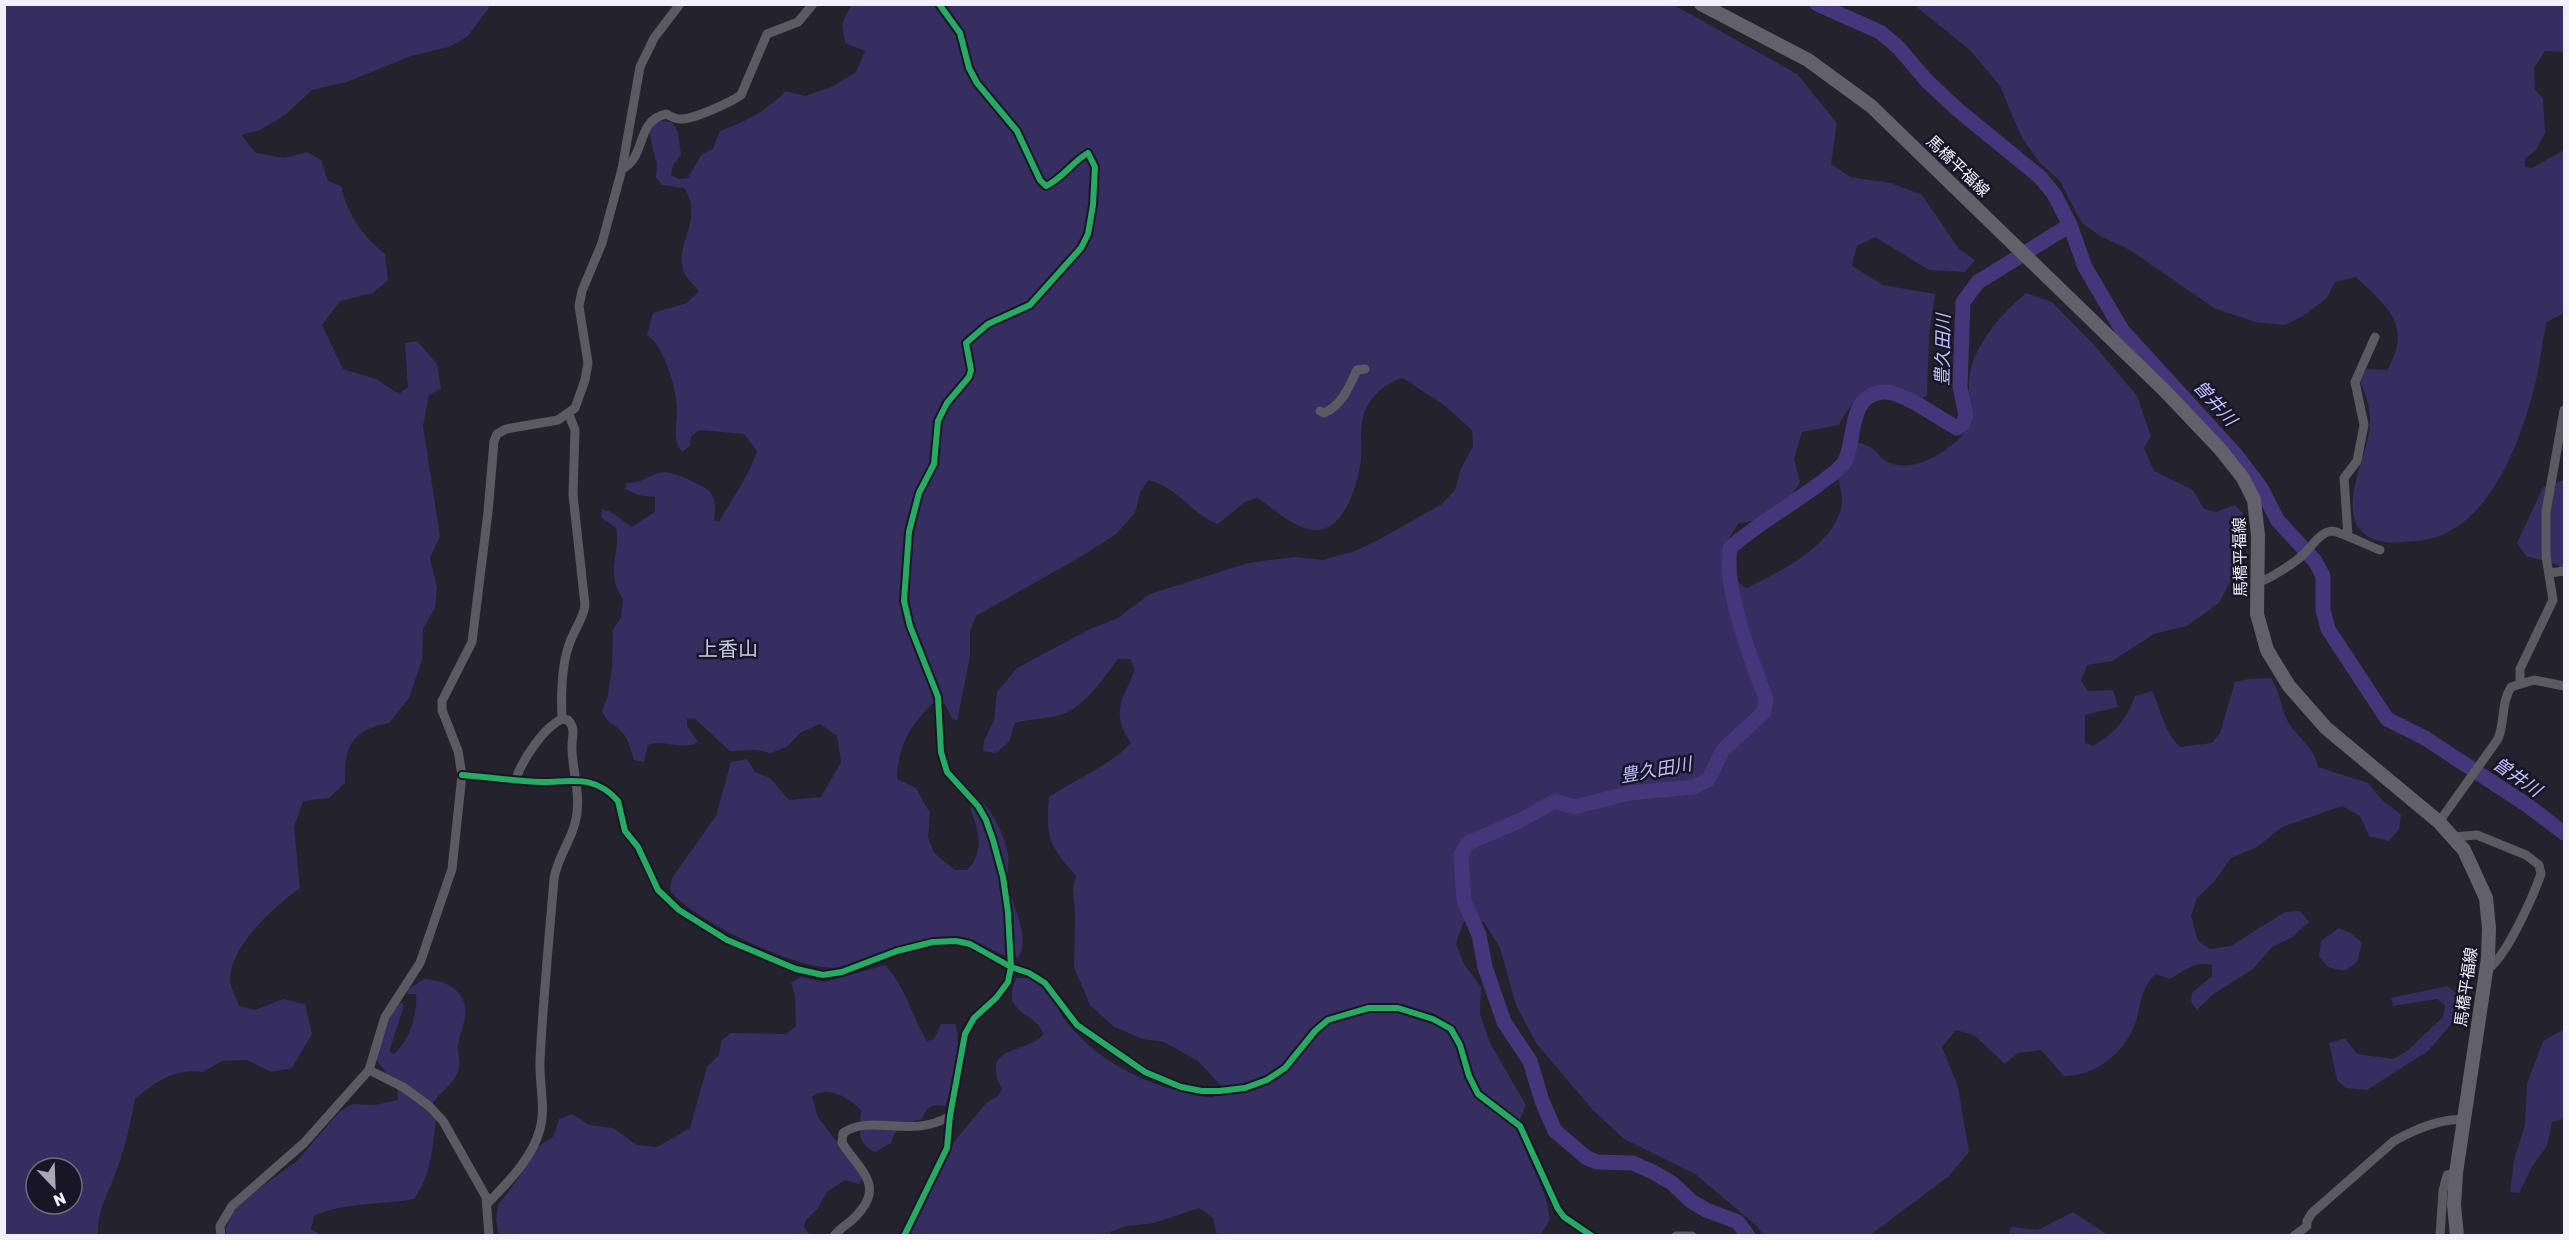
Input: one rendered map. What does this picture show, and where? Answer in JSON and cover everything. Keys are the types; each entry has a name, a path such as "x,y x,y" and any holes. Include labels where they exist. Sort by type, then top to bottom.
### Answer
{"main road":[{"name":"馬橋平福線","path":"1701,4 1808,60 1840,81 1895,126 2195,422 2243,477 2250,490 2256,514 2256,584 2260,632 2289,686 2326,728 2439,822 2453,837 2473,865 2486,898 2489,928 2486,969 2456,1173 2454,1205 2457,1236"}],"street":[{"path":"221,1236 224,1217 232,1206 304,1143 369,1070 385,1017 420,963 452,869 462,775 458,751 442,710 441,701 472,642 489,512 494,441 497,434 506,429 558,420 569,415 575,408 585,380 588,363 579,306 602,243 622,169 640,67 654,38 680,4"},
{"path":"622,169 629,166 652,119 666,114 688,119 741,95 767,34 798,22 813,4"},
{"path":"904,1236 947,1148 950,1116 965,1034 974,1018 996,998 1008,982 1011,967 1008,912 1003,877 993,840 978,806 947,772 941,752 938,698 910,626 904,601 909,532 919,493 934,464 938,421 947,403 969,377 971,370 966,343 988,324 1030,305 1081,248 1088,234 1093,205 1095,167 1088,153 1070,165 1054,183 1046,186 1040,180 1017,131 977,83 969,68 960,33 939,4"},
{"path":"2348,536 2344,478 2357,461 2364,425 2355,382 2375,337"},
{"path":"1320,411 1332,409 1344,396 1357,370 1365,369"},
{"path":"2520,682 2520,669 2553,600 2546,556 2546,512 2565,410"},
{"path":"516,779 520,766 528,754 562,719 567,651 572,635 584,616 585,605 573,495 575,430 569,415"},
{"path":"2256,584 2269,579 2306,552 2322,534 2331,531 2380,550"},
{"path":"2550,573 2565,571"},
{"path":"2439,822 2476,772 2503,727 2506,695 2511,687 2520,682 2534,680 2565,686"},
{"path":"488,1203 512,1179 529,1154 540,1131 543,1112 540,1060 554,879 559,858 576,820 577,779 572,750 574,731 567,720 562,719"},
{"path":"462,775 540,782 577,779 593,784 618,801 626,831 638,847 658,890 669,903 727,940 796,969 823,975 842,972 897,951 945,941 970,945 1045,983 1077,1026 1145,1072 1181,1087 1202,1091 1245,1088 1267,1080 1284,1068 1315,1031 1328,1020 1369,1008 1398,1008 1433,1019 1451,1029 1460,1045 1469,1076 1478,1094 1520,1126 1558,1209 1564,1217 1586,1234"},
{"path":"2453,837 2477,835 2526,855 2539,865 2541,873 2505,948 2492,967 2486,969"},
{"path":"369,1070 403,1086 429,1106 443,1121 474,1173 488,1203 490,1234"},
{"path":"834,1236 867,1204 871,1189 868,1176 842,1143 843,1133 851,1128 869,1125 924,1127 950,1116"},
{"path":"2313,1236 2307,1226 2312,1213 2394,1141 2409,1133 2454,1119 2463,1120"},
{"path":"2440,1236 2443,1191 2447,1175 2456,1173"},
{"path":"2294,1236 2307,1226"},
{"path":"1676,1236 1692,1236"}],"shaded area":[{"path":"5,4 491,5 467,37 449,47 411,56 347,82 312,90 285,115 260,130 241,135 256,153 285,158 307,152 321,160 328,181 341,186 351,215 369,239 385,254 388,280 373,293 340,301 322,325 343,369 376,379 399,394 408,387 405,343 417,341 437,364 441,389 429,395 423,426 440,536 430,558 437,588 435,608 423,629 422,660 409,698 389,723 366,730 352,742 346,759 345,783 329,798 303,801 294,827 300,888 256,928 246,940 232,966 230,982 239,1006 255,1010 283,999 305,1004 312,1034 292,1068 271,1072 247,1060 222,1061 203,1072 174,1074 150,1087 135,1099 121,1158 101,1211 98,1235 5,1235"},
{"path":"851,5 1674,5 1797,74 1837,123 1831,164 1850,177 1891,183 1922,195 1958,248 1975,260 1965,272 1929,270 1875,237 1857,246 1852,266 1883,285 1935,294 1929,335 1927,396 1918,400 1888,387 1871,389 1852,404 1839,425 1802,432 1794,459 1800,482 1789,498 1775,511 1759,519 1739,523 1724,551 1723,559 1729,574 1747,588 1791,565 1818,544 1829,532 1837,518 1842,503 1838,475 1851,461 1856,442 1871,448 1886,461 1897,465 1925,461 1951,446 1969,422 1971,370 1977,352 1987,335 2026,293 2052,302 2095,346 2137,396 2151,436 2144,448 2154,471 2193,490 2204,509 2216,512 2235,505 2243,513 2243,557 2219,603 2187,626 2154,634 2112,661 2087,665 2081,681 2088,691 2113,690 2118,707 2085,715 2085,743 2093,746 2107,736 2124,718 2135,696 2152,691 2167,728 2180,747 2212,743 2220,733 2235,682 2271,678 2290,725 2310,749 2318,767 2368,783 2383,801 2401,814 2399,829 2389,841 2369,836 2360,816 2342,806 2282,827 2257,847 2231,858 2214,882 2197,898 2191,916 2198,941 2210,949 2231,946 2285,912 2300,911 2309,922 2291,938 2272,947 2253,969 2212,995 2197,1010 2191,1002 2192,993 2212,976 2212,965 2195,965 2170,979 2155,974 2143,993 2135,1024 2124,1045 2107,1061 2087,1072 2064,1076 2041,1050 2018,1053 2005,1064 1974,1035 1956,1030 1942,1047 1958,1087 1969,1152 1949,1176 1870,1235 1763,1235 1757,1226 1695,1174 1624,1139 1593,1110 1536,1043 1516,1005 1500,948 1484,922 1464,921 1456,943 1464,964 1481,987 1480,1014 1490,1043 1526,1105 1516,1129 1545,1195 1550,1219 1541,1235 1217,1235 1213,1218 1199,1208 1154,1223 1127,1226 1110,1232 1111,1235 912,1235 911,1227 954,1142 987,1102 998,1096 1002,1089 996,1064 1008,1052 1036,1041 1044,1034 1032,1019 1015,1005 1012,999 1016,978 1030,978 1044,989 1051,996 1066,1021 1082,1039 1115,1064 1153,1083 1193,1095 1213,1098 1222,1087 1198,1061 1164,1042 1143,1039 1114,1027 1090,1005 1074,967 1073,888 1076,876 1060,857 1051,841 1048,822 1049,797 1102,766 1131,743 1121,723 1120,714 1122,699 1135,670 1130,659 1118,659 1092,693 1066,713 1015,723 1009,742 996,753 983,751 984,741 994,720 997,692 1017,668 1088,630 1118,618 1150,594 1248,563 1294,557 1323,560 1355,551 1378,540 1442,504 1455,490 1460,471 1473,446 1472,430 1445,406 1403,378 1381,389 1366,409 1362,427 1361,459 1353,493 1342,515 1325,529 1314,530 1299,526 1258,498 1245,502 1218,524 1200,514 1167,488 1148,480 1140,493 1135,513 1116,534 976,616 970,631 970,656 957,721 952,718 945,704 932,704 906,738 902,747 897,779 916,788 930,813 928,837 934,853 955,870 967,870 973,863 978,848 978,833 970,809 980,800 989,810 1000,829 1008,853 1008,881 1023,940 1018,958 1002,954 971,939 954,936 924,940 840,967 823,967 776,954 723,929 700,915 670,890 672,878 716,816 731,762 747,759 755,772 770,778 789,800 821,797 841,762 837,736 820,724 800,733 787,747 771,753 756,750 730,751 694,718 687,719 687,726 698,742 685,746 654,743 648,745 644,762 634,760 624,735 602,711 608,695 612,666 613,630 621,617 623,599 617,589 614,571 617,547 616,528 602,518 602,509 611,512 632,527 655,512 655,497 638,495 625,489 627,483 667,472 688,479 710,492 715,502 714,520 719,522 745,479 757,451 744,434 699,430 691,437 690,446 682,452 677,442 677,411 672,380 659,348 647,335 653,313 687,303 699,291 685,274 682,262 682,252 690,222 690,200 684,188 662,185 656,177 657,165 649,131 658,121 672,122 678,132 681,155 673,165 671,175 679,179 688,178 701,155 713,149 720,131 756,115 786,91 805,96 832,87 856,72 865,51 845,43 842,24"},
{"path":"1914,5 2564,5 2564,52 2545,51 2534,68 2535,89 2543,99 2545,133 2536,150 2525,159 2525,167 2532,168 2564,150 2564,313 2547,322 2537,376 2524,423 2502,473 2488,496 2471,515 2452,530 2429,539 2382,542 2364,534 2356,523 2353,500 2368,436 2370,412 2358,377 2366,369 2387,370 2395,354 2398,341 2397,328 2386,307 2356,277 2335,282 2327,298 2303,316 2285,325 2255,322 2214,308 2130,250 2100,236 2082,223 2059,180 2039,162 2021,136 2000,86 1970,50"},
{"path":"2564,480 2564,571 2558,565 2526,556 2517,543 2543,487"},
{"path":"2339,928 2351,933 2362,943 2357,962 2344,971 2328,967 2319,956 2321,941"},
{"path":"885,965 898,982 927,1041 934,1039 941,1024 955,1024 958,1042 951,1088 945,1106 930,1107 922,1119 902,1126 891,1143 875,1152 864,1144 860,1135 861,1110 838,1094 825,1092 812,1096 818,1117 863,1176 859,1184 845,1180 827,1192 818,1208 806,1220 804,1227 810,1235 499,1235 496,1220 498,1205 518,1179 537,1147 553,1137 559,1119 572,1114 589,1125 613,1128 637,1145 657,1147 690,1128 707,1067 719,1055 721,1041 731,1033 786,1034 796,1026 795,996 791,983 801,977 825,982"},
{"path":"425,979 451,986 462,997 465,1012 458,1045 459,1068 453,1081 431,1107 429,1113 436,1119 430,1161 420,1190 414,1199 326,1211 314,1216 311,1229 321,1235 226,1235 226,1228 232,1213 257,1190 297,1161 339,1112 352,1104 375,1105 398,1100 397,1089 376,1059 392,1012 401,1002 404,1006 389,1052 394,1054 404,1042 416,1010 416,994 408,994 406,990"},
{"path":"2447,986 2457,994 2453,1022 2428,1051 2367,1090 2346,1088 2337,1080 2329,1043 2345,1038 2357,1054 2393,1059 2407,1051 2443,1017 2445,1005 2437,999 2393,1006 2391,998"},
{"path":"2564,1029 2564,1119 2552,1122 2547,1146 2533,1165 2519,1193 2510,1192 2514,1160 2525,1125 2527,1084 2543,1041"},
{"path":"2073,1212 2108,1235 2009,1235 2011,1227 2038,1230"}],"waterway":[{"name":"曽井川","path":"1817,4 1880,32 1898,47 1927,81 1958,110 2040,177 2054,194 2070,225 2085,267 2122,330 2236,455 2261,488 2278,521 2315,561 2323,576 2323,610 2328,629 2387,719 2425,738 2527,805 2564,833"},
{"name":"豊久田川","path":"1748,1236 1738,1222 1706,1210 1691,1201 1672,1183 1653,1172 1633,1163 1597,1162 1587,1158 1555,1131 1542,1101 1530,1061 1504,1022 1485,967 1479,935 1464,901 1461,855 1468,843 1521,820 1555,801 1574,807 1630,793 1693,787 1708,780 1723,750 1764,712 1766,699 1740,624 1731,583 1730,548 1842,466 1848,454 1858,410 1863,401 1871,395 1891,393 1910,400 1957,428 1963,424 1966,415 1960,387 1963,302 1978,282 2070,225"}],"cycle path":[{"path":"904,1236 947,1148 950,1116 965,1034 974,1018 996,998 1008,982 1011,967 1008,912 1003,877 993,840 978,806 947,772 941,752 938,697 910,626 904,601 909,532 919,493 934,464 938,421 947,403 969,377 971,370 966,343 988,324 1030,305 1081,248 1088,234 1093,205 1095,167 1088,153 1052,183 1046,186 1040,180 1017,131 977,83 969,68 960,33 939,4"},
{"path":"462,775 541,782 582,781 609,792 618,801 625,831 638,847 658,890 679,910 727,940 796,969 823,975 842,972 897,951 933,942 956,941 970,944 1045,983 1077,1025 1145,1072 1181,1087 1219,1091 1245,1088 1267,1080 1285,1068 1315,1031 1328,1020 1369,1008 1398,1008 1433,1019 1451,1029 1460,1045 1469,1076 1478,1094 1520,1126 1558,1209 1564,1217 1592,1236"}],"district":[{"name":"上香山","path":"728,649"}]}
